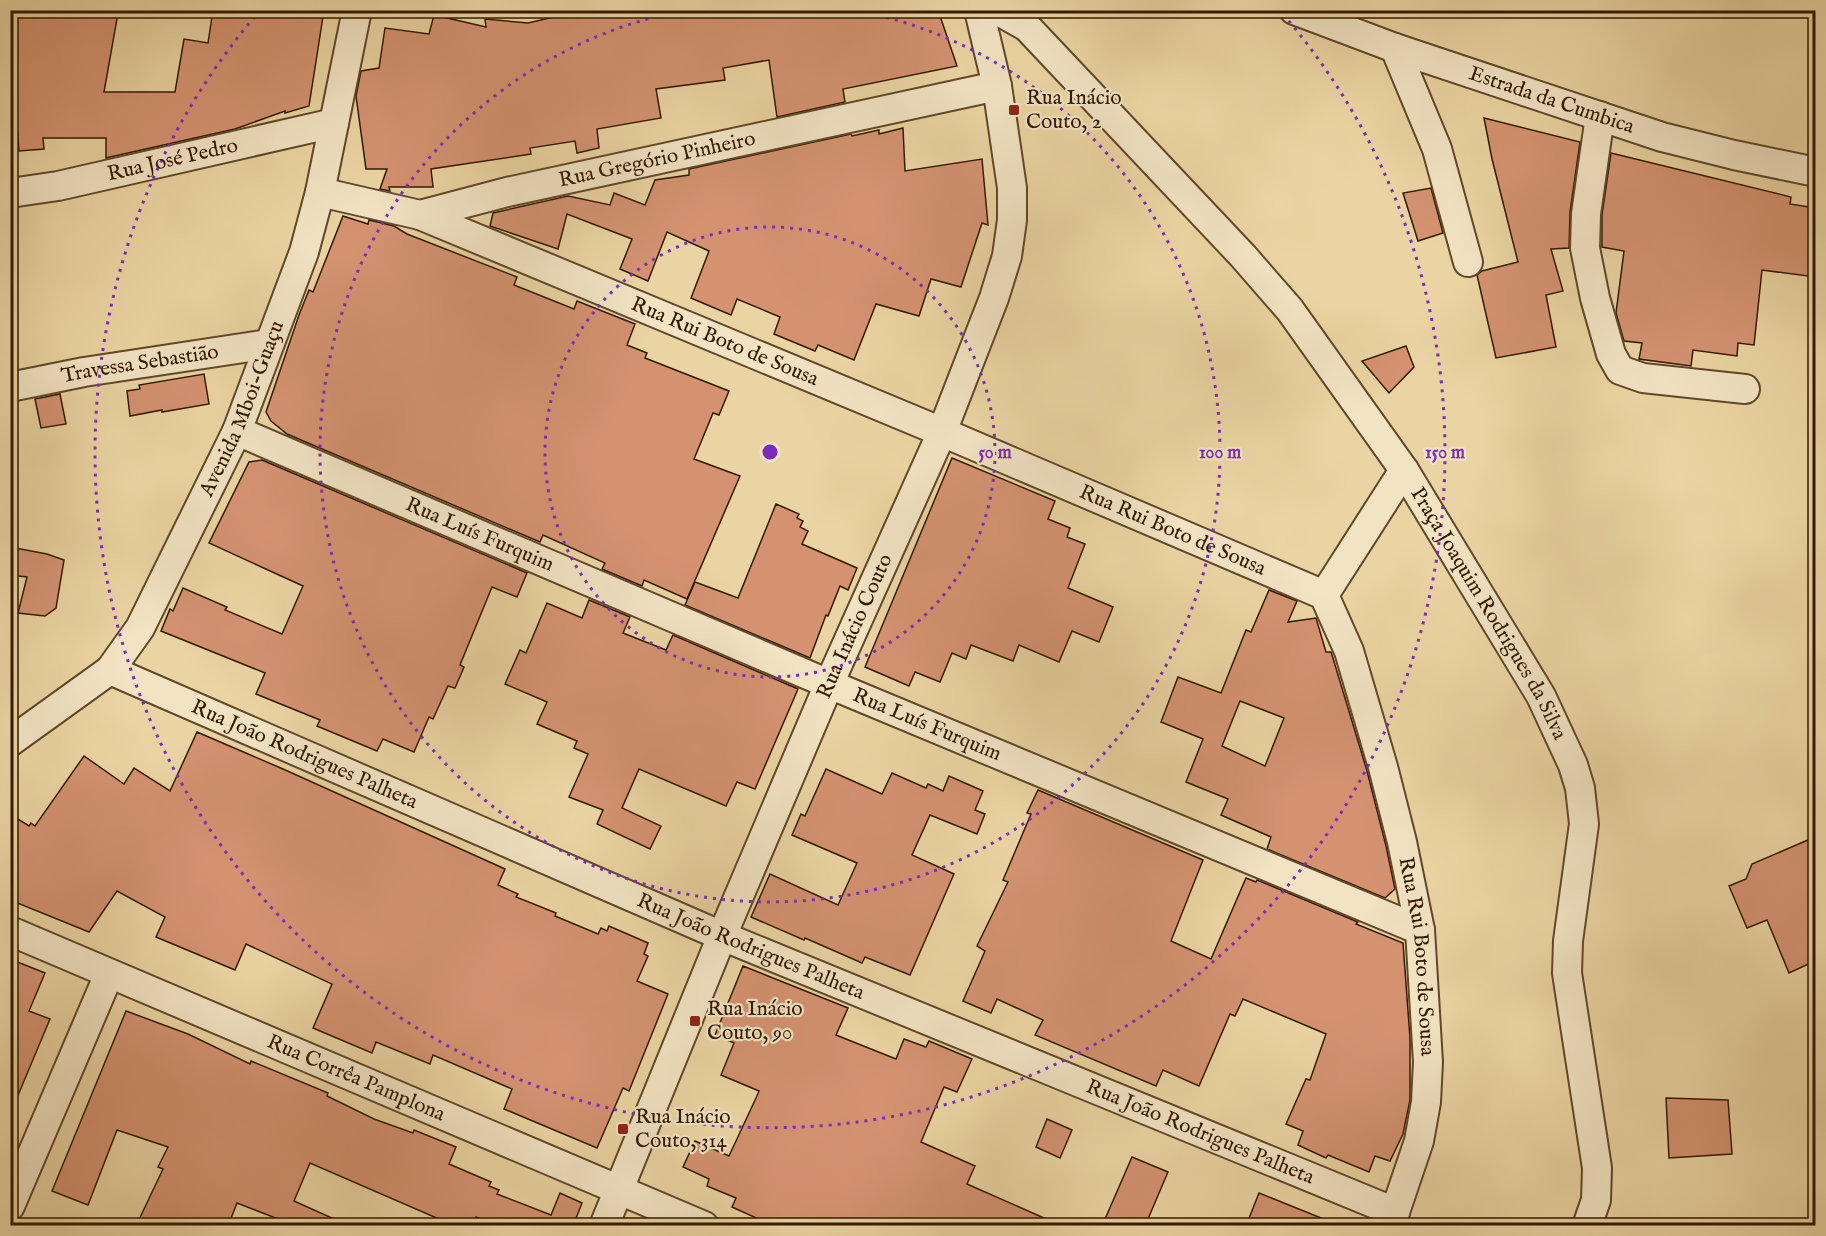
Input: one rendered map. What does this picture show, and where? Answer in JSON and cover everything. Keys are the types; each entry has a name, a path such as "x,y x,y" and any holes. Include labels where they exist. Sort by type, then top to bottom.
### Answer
{"street":[{"name":"Avenida Mboi-Guaçu","path":"10,742 110,670 140,628 237,431 304,252 320,192 357,10"},
{"name":"Rua Inácio Couto","path":"604,1226 722,936 829,684 942,432 994,298 1007,256 1012,220 1012,188 997,86 979,10"},
{"name":"Praça Joaquim Rodrigues da Silva","path":"997,10 1027,19 1290,310 1404,470 1541,696 1573,765 1580,788 1584,824 1568,940 1567,974 1597,1168 1596,1200 1587,1226"},
{"name":"Estrada da Cumbica","path":"1294,10 1395,48 1672,139 1815,172"},
{"path":"1395,48 1437,149 1468,262"},
{"name":"Rua Gregório Pinheiro","path":"320,192 420,215 507,192 997,86"},
{"path":"1600,116 1586,214 1585,248 1595,298 1611,354 1620,370 1643,378 1745,389"},
{"name":"Rua José Pedro","path":"10,193 58,186 334,123"},
{"name":"Rua Rui Boto de Sousa","path":"420,215 942,432 1324,595 1349,651 1377,746 1402,842 1420,930 1428,1062 1426,1102 1419,1141 1392,1219"},
{"name":"Travessa Sebastião","path":"10,387 84,372 269,344"},
{"name":"Rua Luís Furquim","path":"237,431 829,684 1420,930"},
{"path":"1324,595 1404,470"},
{"name":"Rua João Rodrigues Palheta","path":"110,670 722,936 1392,1219"},
{"name":"Rua Corrêa Pamplona","path":"10,932 704,1226"},
{"path":"10,1206 109,974"}],"building":[{"path":"83,10 118,13 104,92 175,92 184,39 208,43 213,10 324,10 309,106 285,113 285,111 235,129 106,158 106,138 43,138 44,149 19,151 10,45 10,16 82,13"},
{"path":"584,10 938,10 957,66 843,89 845,102 777,117 769,60 723,68 725,80 656,89 661,118 597,129 599,148 577,153 575,141 530,148 531,154 431,169 433,187 389,187 390,191 380,189 387,169 366,169 356,96 361,71 379,68 385,28 429,34 434,15 486,27 485,19 528,23"},
{"path":"1484,118 1580,142 1570,212 1569,248 1551,249 1563,291 1546,295 1556,347 1496,358 1477,275 1482,271 1518,262"},
{"path":"903,128 905,171 982,159 988,225 982,223 961,287 931,279 919,316 876,304 854,360 818,345 815,351 774,334 780,317 737,299 731,315 691,298 709,251 667,232 648,281 620,269 632,239 567,214 558,249 490,226 493,213 568,196 610,205 614,193 645,205 655,180 689,175 689,169 851,134 852,136 879,130 879,134"},
{"path":"1611,153 1791,197 1790,204 1815,208 1815,277 1762,270 1754,345 1738,343 1737,356 1693,350 1691,366 1639,359 1642,343 1624,341 1616,313 1624,251 1602,247 1602,215"},
{"path":"1431,188 1443,233 1418,241 1403,193"},
{"path":"343,216 368,224 369,220 394,226 407,234 517,277 514,285 574,309 577,301 635,324 627,345 647,353 645,358 729,391 719,415 713,413 694,459 740,476 687,599 644,580 642,586 602,569 605,563 543,535 540,542 287,434 271,421 266,412 299,315 309,290 313,292"},
{"path":"1406,346 1414,367 1389,393 1362,361"},
{"path":"204,374 209,404 130,416 127,391 140,389 139,385"},
{"path":"60,394 66,424 41,428 35,399"},
{"path":"952,458 1055,501 1048,519 1070,528 1067,537 1085,544 1068,588 1113,607 1099,642 1072,631 1059,662 1019,645 1013,661 971,645 966,659 952,653 940,682 915,672 909,686 865,667"},
{"path":"262,460 527,573 517,597 492,587 460,665 464,667 455,688 448,686 433,719 429,717 414,752 383,739 377,751 317,726 320,720 256,694 265,673 161,631 170,609 173,611 183,588 227,607 225,610 282,634 303,586 209,543 249,462"},
{"path":"776,504 799,514 797,518 803,521 800,527 808,531 802,544 857,568 848,590 840,586 810,658 685,605 695,582 738,598"},
{"path":"10,547 47,554 64,560 56,608 45,616 18,613 27,577 10,575"},
{"path":"1269,590 1297,601 1288,622 1316,618 1326,652 1331,652 1332,655 1367,771 1386,846 1395,889 1385,898 1267,849 1271,837 1221,815 1228,799 1186,782 1203,739 1161,722 1178,677 1221,693 1246,630 1251,632","holes":["1240,701 1284,718 1265,766 1222,746"]},
{"path":"589,600 630,617 623,633 666,650 673,635 798,689 755,789 737,782 726,806 639,769 622,808 661,826 650,849 597,824 603,810 569,797 588,754 574,748 577,741 537,724 547,702 505,684 520,650 526,653 547,603 582,618"},
{"path":"197,732 505,869 498,885 518,894 516,897 556,913 555,916 598,934 601,928 607,931 609,926 648,943 644,954 648,956 637,981 668,994 629,1091 623,1088 597,1148 504,1109 512,1089 433,1055 430,1064 376,1042 372,1053 313,1028 332,984 246,944 235,970 156,937 165,917 117,891 89,932 10,900 10,814 29,826 31,823 35,826 84,756 124,784 134,768 170,791"},
{"path":"826,769 882,794 892,773 926,788 928,784 943,791 949,776 983,791 975,810 985,814 977,834 930,815 912,855 954,874 910,975 865,957 862,963 751,917 770,874 838,905 857,863 792,835 801,814 805,816"},
{"path":"1038,790 1203,860 1171,941 1211,959 1246,878 1256,882 1257,880 1403,943 1410,1038 1410,1100 1403,1134 1390,1161 1375,1156 1369,1172 1328,1155 1326,1158 1298,1145 1303,1131 1286,1124 1306,1079 1310,1080 1326,1034 1243,999 1235,1016 1230,1014 1199,1086 1163,1070 1156,1086 1035,1035 1043,1020 997,999 991,1013 963,1001 985,951 977,946 1008,882 1003,880 1031,814 1027,813"},
{"path":"1815,837 1815,961 1789,973 1767,920 1747,928 1729,886 1746,879 1752,864"},
{"path":"10,959 45,973 29,1011 50,1019 11,1112"},
{"path":"743,966 848,1008 836,1035 896,1059 904,1039 926,1047 929,1041 972,1059 957,1092 944,1087 921,1142 975,1166 967,1184 1062,1226 774,1226 732,1207 736,1198 707,1186 709,1179 683,1167 695,1141 729,1156 759,1091 721,1075 734,1043 715,1035"},
{"path":"126,1011 188,1034 250,1064 251,1061 328,1093 327,1096 374,1119 413,1133 414,1130 456,1147 449,1164 491,1182 489,1186 499,1190 497,1194 551,1215 560,1193 582,1203 573,1226 498,1226 476,1217 473,1226 455,1226 310,1163 294,1201 341,1222 339,1226 296,1226 237,1203 228,1226 136,1226 163,1169 158,1167 168,1147 117,1130 88,1205 52,1191"},
{"path":"1666,1098 1728,1100 1732,1154 1669,1158"},
{"path":"1047,1119 1072,1130 1060,1158 1036,1147"},
{"path":"1132,1157 1168,1172 1145,1226 1102,1226"},
{"path":"1259,1193 1336,1224 1336,1226 1246,1226"}],"place":[{"name":"Rua Inácio Couto, 2","path":"1014,110"},
{"name":"Rua Inácio Couto, 90","path":"695,1021"},
{"name":"Rua Inácio Couto, 314","path":"623,1129"}]}
